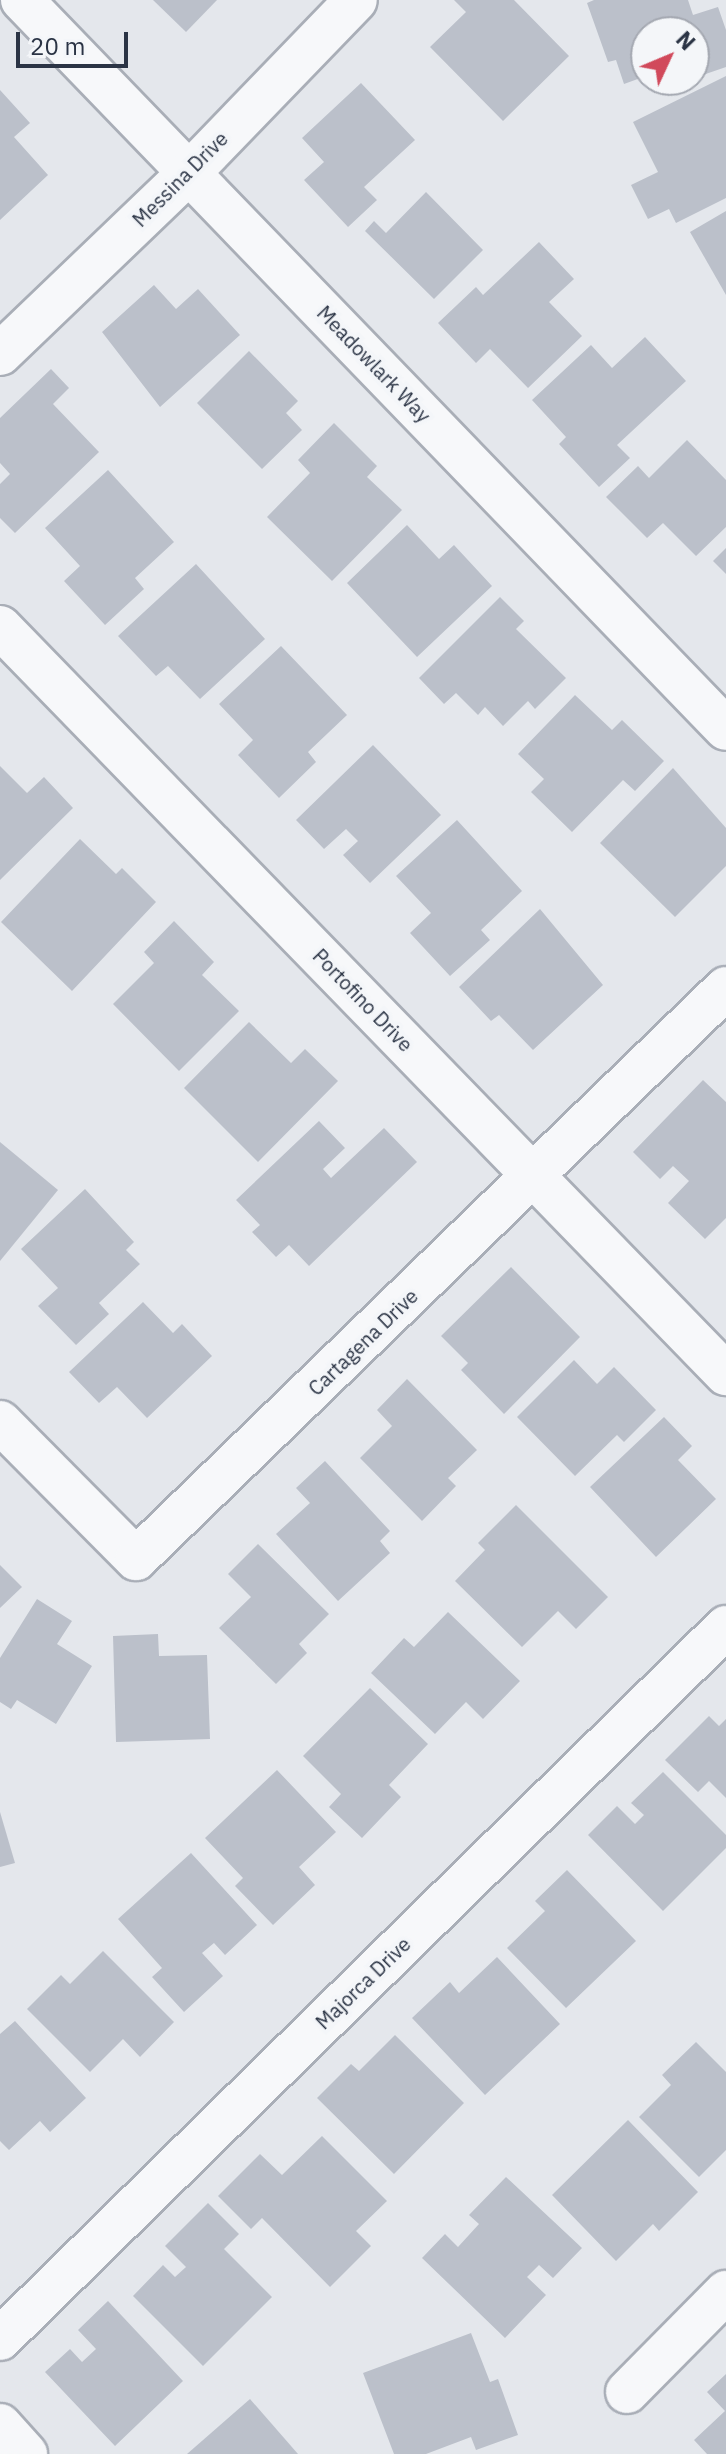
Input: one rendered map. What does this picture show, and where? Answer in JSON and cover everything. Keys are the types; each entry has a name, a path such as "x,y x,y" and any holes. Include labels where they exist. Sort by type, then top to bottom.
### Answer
{"street":[{"name":"Meadowlark Way","path":"22,0 726,729"},
{"name":"Messina Drive","path":"0,354 189,173 356,0"},
{"name":"Portofino Drive","path":"0,627 726,1374"},
{"name":"Cartagena Drive","path":"0,1422 136,1559 536,1177 726,988"},
{"name":"Majorca Drive","path":"0,2339 726,1627"},
{"path":"627,2392 726,2292"},
{"path":"0,2425 26,2454"}],"building":[{"path":"153,0 217,0 186,32"},
{"path":"454,0 514,0 569,56 503,121 430,47 466,12"},
{"path":"594,0 688,0 693,15 718,7 726,30 726,67 710,72 710,16 630,16 630,82 624,84 616,60 608,62 587,3"},
{"path":"726,76 726,198 676,223 669,209 648,219 631,185 658,172 633,122 686,96 710,96 710,84"},
{"path":"361,83 415,140 364,187 377,200 348,227 304,180 324,162 302,138"},
{"path":"0,90 30,123 14,137 48,175 0,220"},
{"path":"426,192 483,250 434,299 365,231 374,221 386,233"},
{"path":"726,211 726,295 690,232"},
{"path":"539,242 574,279 549,302 582,336 528,388 490,349 476,363 438,323 476,287 483,295"},
{"path":"154,285 176,309 198,289 240,335 160,407 102,332"},
{"path":"645,337 686,381 617,445 630,458 599,487 559,444 566,437 532,400 591,345 612,368"},
{"path":"249,351 298,401 286,413 302,430 262,469 197,403"},
{"path":"51,369 69,388 53,404 99,452 15,533 0,518 0,484 10,474 0,463 0,418"},
{"path":"334,423 377,466 367,477 402,510 332,581 267,517 310,473 298,460"},
{"path":"687,440 726,480 726,527 696,556 663,523 647,538 606,497 638,466 649,478"},
{"path":"108,470 174,542 135,578 144,589 105,625 64,581 80,566 45,528"},
{"path":"407,525 439,559 454,545 492,586 417,657 347,583"},
{"path":"726,548 726,574 713,561"},
{"path":"196,564 265,639 200,699 168,666 156,676 118,636"},
{"path":"500,597 524,621 516,629 566,678 535,709 528,701 503,726 485,707 478,715 456,693 444,704 419,678"},
{"path":"281,646 347,715 308,752 316,762 279,798 238,755 253,740 219,704"},
{"path":"575,695 612,730 622,720 664,761 635,791 623,780 572,832 531,792 544,779 518,754"},
{"path":"373,745 441,815 370,883 343,855 358,841 346,829 324,849 296,820"},
{"path":"0,766 27,793 44,777 73,808 0,880"},
{"path":"673,768 726,828 726,866 675,917 600,843"},
{"path":"457,820 522,891 481,930 490,940 450,976 410,933 431,913 396,876"},
{"path":"80,839 116,874 122,868 156,902 72,991 1,922"},
{"path":"540,909 603,985 533,1050 499,1015 491,1021 459,987"},
{"path":"174,921 214,962 202,975 239,1011 179,1071 113,1004 154,963 144,952"},
{"path":"249,1022 291,1063 305,1049 338,1081 258,1162 184,1088"},
{"path":"703,1080 726,1102 726,1218 705,1239 668,1203 689,1181 673,1166 660,1179 633,1152"},
{"path":"319,1121 345,1148 323,1169 331,1178 384,1128 417,1162 309,1266 289,1245 276,1257 252,1232 260,1225 236,1200"},
{"path":"0,1142 58,1190 0,1261"},
{"path":"85,1189 134,1242 126,1250 140,1264 99,1303 109,1314 76,1345 38,1306 58,1288 21,1249"},
{"path":"511,1267 580,1337 504,1414 461,1370 468,1363 441,1336"},
{"path":"143,1302 173,1333 182,1324 212,1356 147,1418 117,1387 99,1403 69,1372"},
{"path":"574,1360 597,1384 614,1367 656,1410 624,1442 617,1435 575,1476 517,1417"},
{"path":"407,1379 477,1450 448,1478 456,1486 422,1521 360,1458 392,1426 377,1410"},
{"path":"664,1417 692,1446 678,1460 716,1499 656,1557 590,1487"},
{"path":"325,1461 390,1531 380,1541 390,1553 338,1601 276,1534 310,1503 296,1488"},
{"path":"516,1505 608,1597 576,1629 558,1611 522,1647 455,1581 485,1550 478,1543"},
{"path":"258,1544 329,1614 299,1644 307,1653 276,1684 219,1628 251,1597 228,1574"},
{"path":"0,1565 22,1587 0,1608"},
{"path":"37,1599 72,1621 57,1644 92,1666 56,1724 17,1700 11,1709 0,1702 0,1658"},
{"path":"448,1612 520,1681 483,1719 466,1702 435,1734 371,1673 404,1638 414,1647"},
{"path":"158,1634 159,1656 207,1655 210,1739 116,1742 113,1636"},
{"path":"370,1688 428,1744 389,1785 401,1797 362,1838 329,1807 341,1794 303,1756"},
{"path":"709,1716 719,1726 726,1719 726,1798 709,1781 698,1792 665,1760"},
{"path":"277,1770 336,1832 299,1867 315,1885 273,1925 235,1886 243,1878 205,1838"},
{"path":"663,1772 726,1835 726,1848 663,1911 588,1835 617,1806 635,1824 644,1815 631,1803"},
{"path":"0,1812 15,1863 0,1867"},
{"path":"191,1853 257,1925 225,1955 214,1943 202,1953 223,1976 184,2012 152,1977 162,1968 118,1919"},
{"path":"567,1870 636,1941 566,2008 507,1948 545,1911 535,1901"},
{"path":"103,1951 174,2022 140,2057 123,2039 90,2072 27,2009 61,1975 70,1984"},
{"path":"497,1957 560,2024 485,2095 412,2018 450,1982 459,1993"},
{"path":"15,2021 86,2098 50,2132 40,2121 9,2150 0,2141 0,2034"},
{"path":"395,2035 464,2103 394,2174 317,2098 351,2064 359,2071"},
{"path":"696,2042 726,2072 726,2150 699,2177 639,2117 671,2085 662,2075"},
{"path":"628,2120 698,2192 659,2231 653,2224 616,2261 552,2195"},
{"path":"322,2136 387,2201 356,2231 371,2246 330,2287 262,2218 251,2229 218,2196 260,2154 282,2175"},
{"path":"506,2177 582,2248 553,2278 539,2265 527,2277 546,2295 505,2338 422,2258 445,2234 458,2247 479,2224 469,2215"},
{"path":"208,2203 239,2234 224,2249 272,2297 203,2366 133,2296 163,2265 175,2277 186,2267 165,2246"},
{"path":"108,2301 183,2381 115,2446 45,2372 70,2349 82,2362 96,2349 78,2330"},
{"path":"471,2333 490,2382 498,2379 518,2435 476,2450 471,2437 426,2454 394,2454 363,2373"},
{"path":"726,2374 726,2454 707,2454 694,2440 725,2411 707,2392"},
{"path":"250,2399 298,2454 187,2454"}]}
